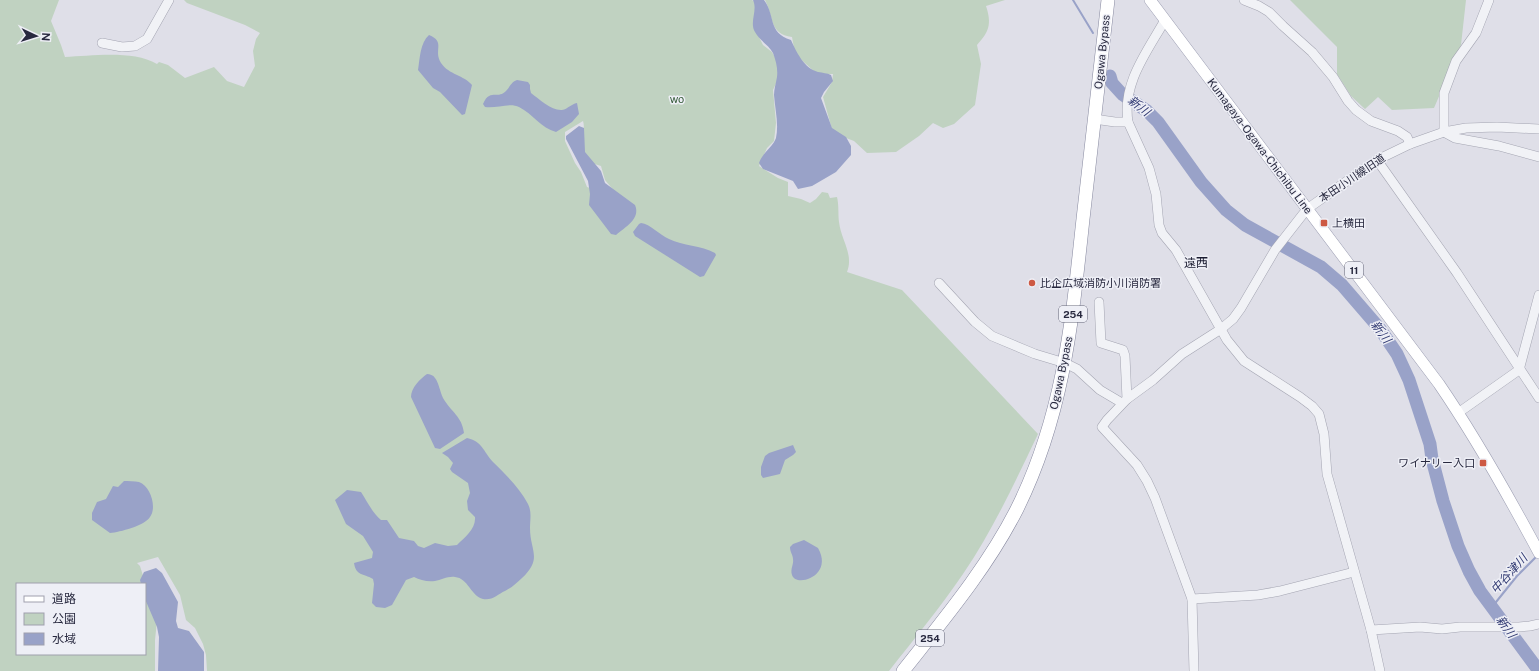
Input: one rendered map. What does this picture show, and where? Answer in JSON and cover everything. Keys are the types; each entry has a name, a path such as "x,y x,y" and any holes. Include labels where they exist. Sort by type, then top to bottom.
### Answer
{"highway":[{"name":"Ogawa Bypass","path":"903,671 956,604 1002,536 1017,508 1047,434 1057,400 1065,363 1073,309 1108,0"}],"main road":[{"name":"Kumagaya-Ogawa-Chichibu Line","path":"1150,0 1439,384 1496,476 1539,553"}],"street":[{"path":"102,43 122,47 135,46 147,39 169,0"},
{"path":"1244,0 1269,12 1282,26 1312,52 1333,77 1348,101 1356,110 1371,121 1398,131 1407,137 1410,144"},
{"path":"1489,0 1476,32 1456,61 1444,93 1444,132 1454,138 1499,146 1539,157"},
{"path":"1165,20 1133,76 1129,88 1127,104 1128,122 1150,168 1156,194 1159,225 1162,233 1176,250 1227,340 1244,361 1300,397 1312,406 1319,414 1324,434 1327,474 1371,630 1380,671"},
{"path":"1094,119 1128,122"},
{"name":"本田小川線旧道","path":"1192,599 1155,498 1147,481 1136,465 1102,427 1125,401 1153,380 1182,354 1221,329 1233,319 1241,308 1274,250 1307,209 1377,160 1410,144 1444,132 1466,128 1497,127 1539,129"},
{"path":"1377,160 1457,273 1519,370 1539,398"},
{"path":"939,283 975,322 992,336 1035,354 1065,363 1077,369 1100,390 1125,401 1125,356 1123,350 1101,343 1099,302"},
{"path":"1458,413 1519,370 1539,295"},
{"path":"1194,671 1192,599 1258,595 1280,591 1354,572"},
{"path":"1371,630 1420,627 1442,629 1496,626 1520,627 1539,624"}],"green space":[{"name":"wo","path":"0,0 59,0 51,21 65,57 124,55 136,57 157,64 159,62 168,65 185,78 214,67 227,81 244,87 255,66 253,51 256,39 260,33 245,25 187,3 184,0 752,0 758,4 754,27 763,45 772,52 778,63 779,77 773,90 776,123 774,141 767,148 759,166 778,178 788,182 788,196 810,203 822,192 828,193 830,198 837,197 840,229 849,259 847,272 902,290 1038,434 1003,506 974,557 945,599 889,671 207,671 206,655 203,644 195,628 186,620 180,595 158,557 137,563 140,566 145,583 16,583 16,655 146,655 146,585 157,621 155,640 155,671 0,671","holes":["583,121 584,124 581,140 581,147 584,155 588,162 601,166 605,180 620,198 587,187 581,172 575,163 565,141 565,132"]},
{"path":"765,0 1005,0 986,6 989,23 987,32 977,45 981,64 975,105 954,124 943,128 933,123 919,136 896,152 867,153 854,141 833,133 823,97 832,82 833,74 817,74 795,54 792,37 779,32 773,24"},
{"path":"1290,0 1466,0 1461,45 1434,108 1392,110 1378,97 1365,109 1351,96 1337,74 1337,47"}],"water":[{"path":"753,0 764,0 768,6 773,23 778,33 791,40 798,55 805,64 813,70 831,75 833,81 821,98 832,128 846,137 851,146 851,155 836,172 812,186 798,189 793,181 763,169 759,163 773,144 777,133 774,95 777,71 773,53 757,35 753,28 755,8"},
{"path":"429,35 437,40 439,58 444,67 452,73 465,79 472,85 465,114 462,115 440,92 433,88 418,70 422,46"},
{"path":"517,80 528,82 531,93 554,109 566,109 577,103 579,114 572,122 556,132 546,127 519,107 507,105 485,107 483,104 488,96 500,95"},
{"path":"579,126 584,128 585,152 601,171 605,183 635,205 636,214 634,219 628,226 616,235 611,234 589,205 590,194 588,181 566,139 566,136"},
{"path":"641,223 648,225 674,241 704,248 715,253 716,255 704,276 700,277 635,236 633,232"},
{"path":"427,374 434,377 443,398 459,418 463,427 464,433 440,449 435,448 411,397 414,387"},
{"path":"467,438 476,441 482,447 493,462 517,487 525,498 530,513 530,528 534,554 532,565 522,578 514,585 489,599 479,597 463,580 459,578 450,577 429,581 414,577 406,580 392,605 385,608 376,607 372,603 374,584 373,579 360,574 356,570 354,563 372,558 373,552 363,536 346,524 335,500 347,490 361,492 375,514 381,520 387,520 399,538 414,541 418,546 424,548 435,543 448,546 457,545 472,529 475,517 468,510 467,501 470,493 468,483 452,472 450,469 453,463 442,453"},
{"path":"793,445 796,452 785,460 780,474 763,478 761,475 761,467 765,456 769,453"},
{"path":"124,481 139,482 147,488 150,492 153,503 152,513 147,520 137,526 110,533 92,520 92,513 97,502 106,499 113,486 118,487"},
{"path":"804,540 818,548 822,558 821,566 818,572 806,580 800,580 795,579 792,575 791,571 793,558 790,547 793,544"},
{"path":"156,568 162,573 178,602 176,621 178,628 189,631 204,652 204,671 158,671 159,637 157,627 146,601 146,583 141,583 140,580 144,572"}],"waterway":[{"name":"新川","path":"1073,0 1093,33"},
{"name":"新川","path":"1110,76 1112,83 1122,94 1147,111 1158,122 1201,182 1226,210 1245,225 1321,267 1342,285 1380,329 1397,354 1409,380 1430,444 1432,459 1443,501 1458,546 1469,571 1480,591 1539,671"},
{"name":"中谷津川","path":"1492,607 1517,576 1537,556"}],"place":[{"name":"上横田","path":"1324,223"},
{"name":"比企広域消防小川消防署","path":"1032,283"},
{"name":"ワイナリー入口","path":"1483,463"}],"district":[{"name":"遠西","path":"1196,263"}]}
